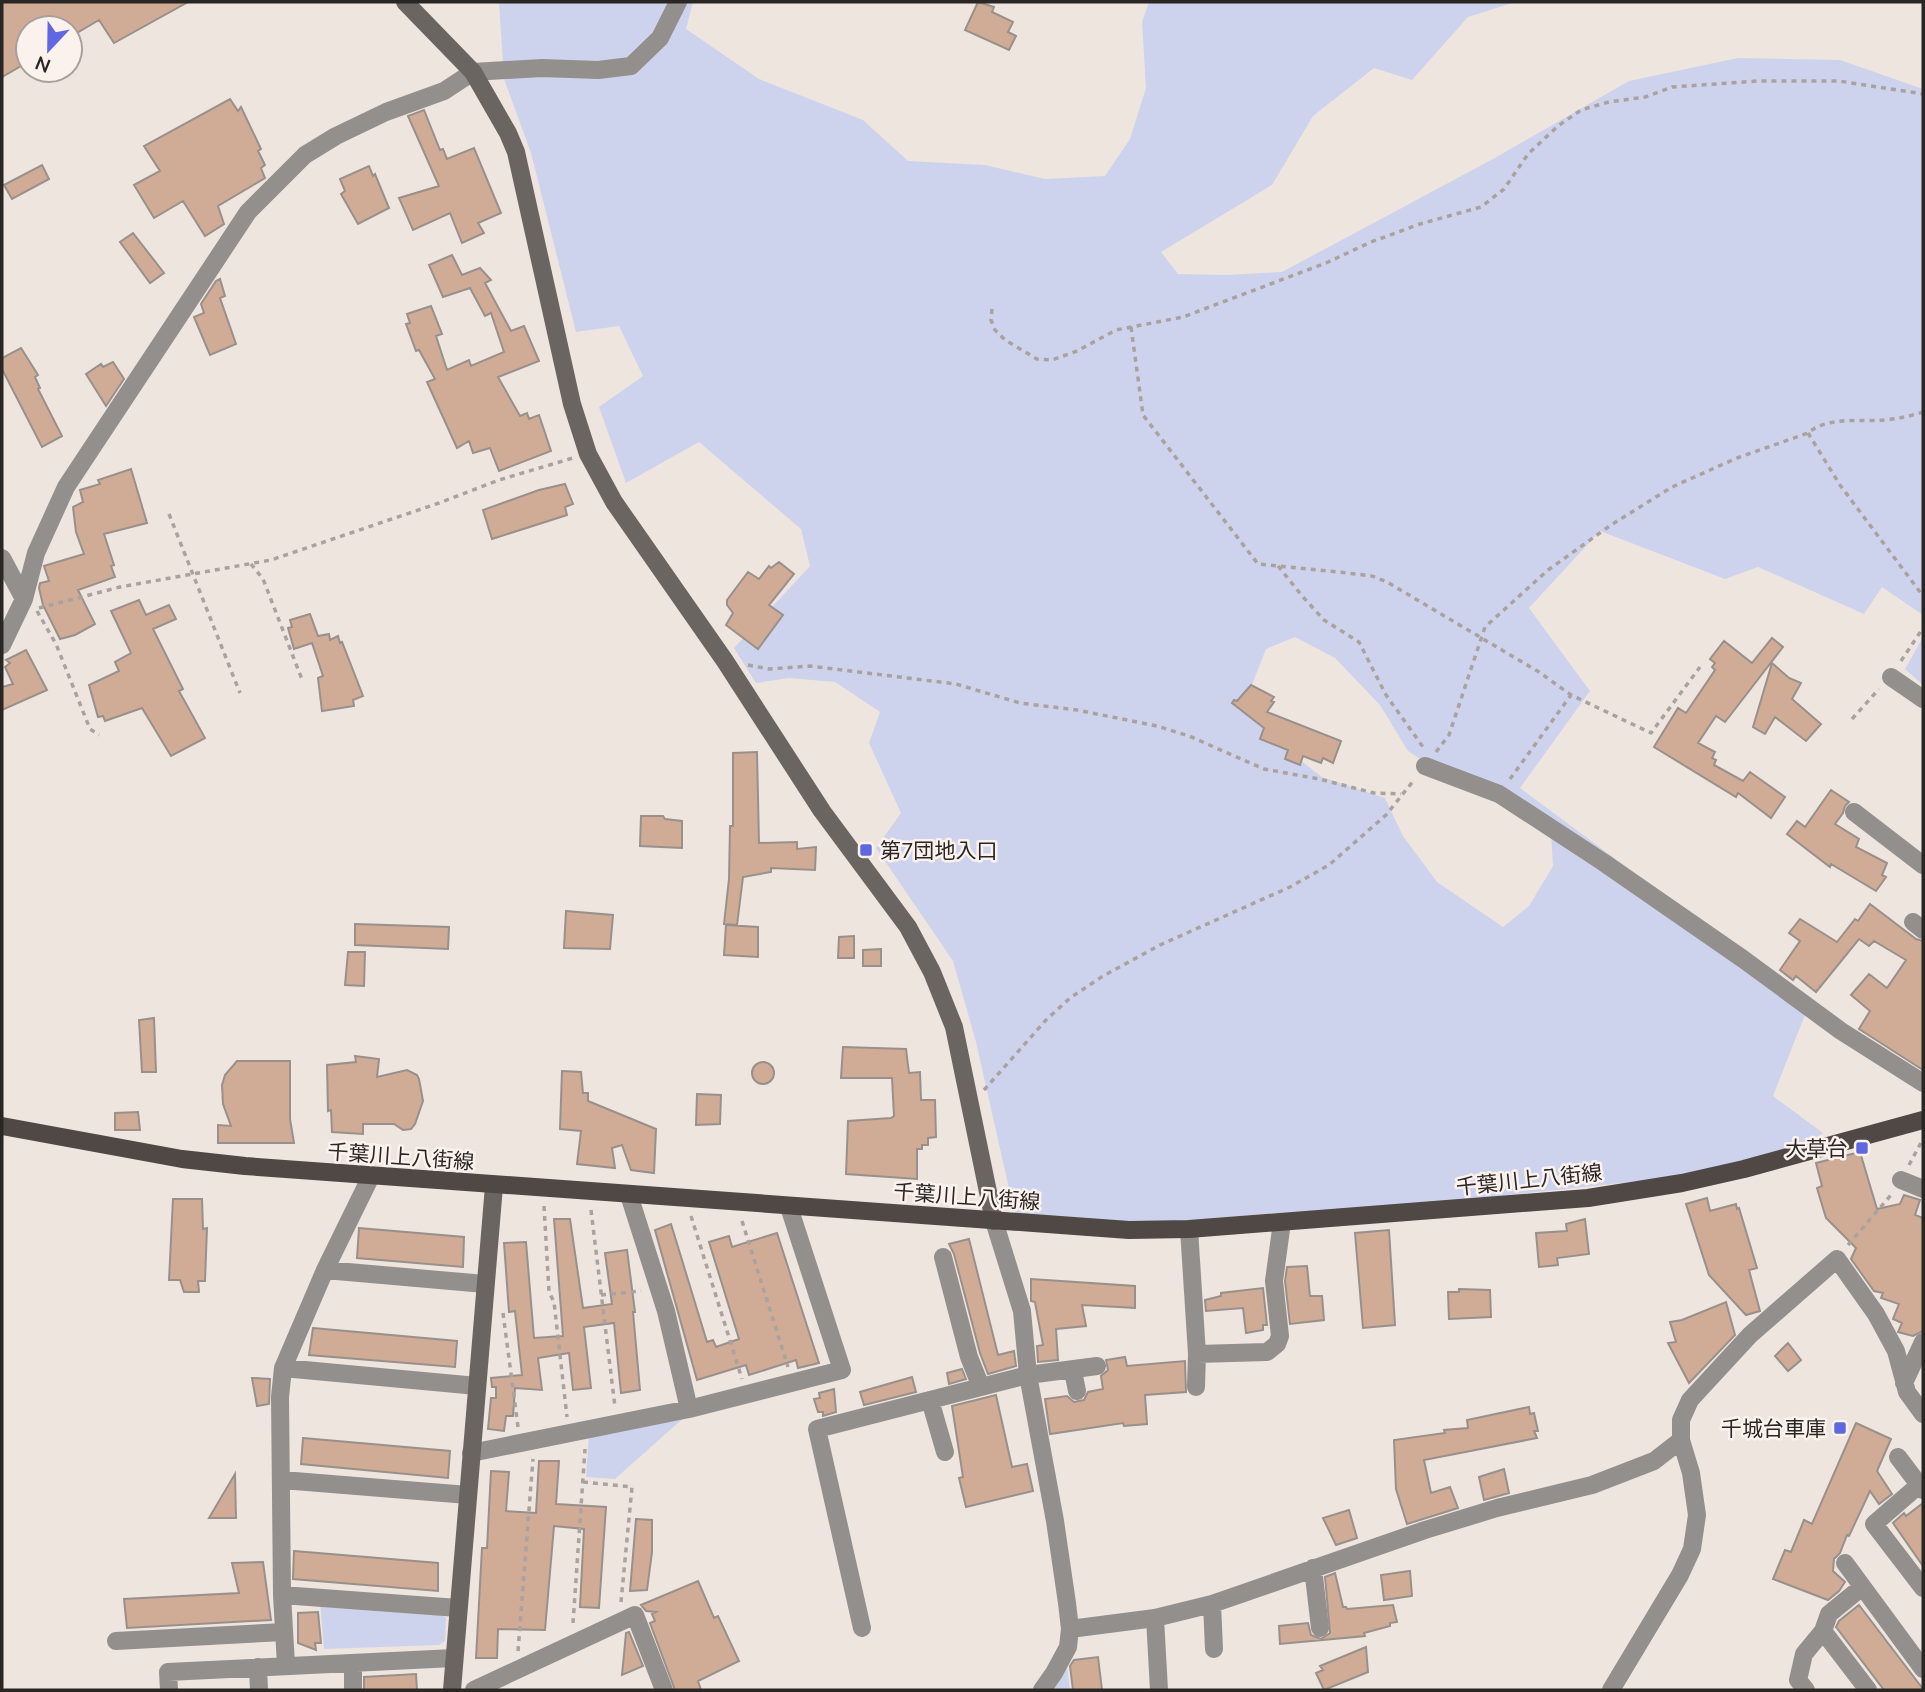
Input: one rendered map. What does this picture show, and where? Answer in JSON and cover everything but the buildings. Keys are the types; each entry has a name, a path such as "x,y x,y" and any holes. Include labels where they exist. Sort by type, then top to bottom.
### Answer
{"main road":[{"name":"千葉川上八街線","path":"2,1126 182,1159 246,1166 1129,1230 1189,1229 1588,1198 1744,1170 1923,1121"}],"street":[{"path":"405,2 473,72 516,152 572,404 588,454 614,502 725,661 822,811 908,927 932,972 954,1027 994,1221 1022,1311 1028,1375 1055,1521 1070,1629 1068,1647 1042,1690"},
{"path":"2,645 27,603 36,553 66,487 248,212 305,155 386,112 444,91 473,72 542,68 598,70 632,66 660,38 678,2"},
{"path":"2,558 27,603"},
{"path":"1891,677 1923,699"},
{"path":"1428,762 1499,794 1744,959 1841,1031 1923,1083"},
{"path":"1854,812 1923,865"},
{"path":"286,1665 282,1595 280,1396 283,1368 370,1176"},
{"path":"1902,1180 1923,1189"},
{"path":"452,1690 494,1185"},
{"path":"629,1195 659,1289 689,1409"},
{"path":"471,1453 689,1409 842,1370 789,1207"},
{"path":"1197,1354 1267,1352 1276,1344 1280,1336 1274,1281 1282,1222"},
{"path":"1189,1229 1197,1354 1196,1387"},
{"path":"943,1257 968,1357 981,1387"},
{"path":"1611,1690 1680,1575 1692,1549 1697,1515 1691,1473 1681,1440 1681,1420 1690,1400 1750,1335 1837,1259 1886,1332 1923,1414"},
{"path":"326,1270 485,1284"},
{"path":"1912,1392 1923,1342"},
{"path":"862,1629 817,1429 1028,1375 1097,1366"},
{"path":"283,1368 477,1385"},
{"path":"1073,1371 1077,1391"},
{"path":"930,1400 945,1452"},
{"path":"1070,1629 1155,1618 1212,1604 1485,1512 1592,1485 1654,1461 1681,1440"},
{"path":"1898,1457 1921,1487 1874,1524 1923,1588"},
{"path":"282,1479 468,1495"},
{"path":"1845,1563 1923,1669"},
{"path":"1313,1568 1320,1628"},
{"path":"1806,1690 1797,1679 1804,1654 1823,1631 1829,1614 1863,1587"},
{"path":"282,1595 458,1608"},
{"path":"1212,1604 1214,1649"},
{"path":"474,1690 635,1615 664,1690"},
{"path":"1155,1618 1159,1690"},
{"path":"1823,1631 1868,1690"},
{"path":"116,1641 284,1632"},
{"path":"169,1690 168,1672 454,1658"},
{"path":"353,1664 354,1690"},
{"path":"258,1667 259,1690"}],"path":[{"path":"992,309 991,320 995,330 1005,340 1037,359 1052,360 1101,337 1131,327 1184,317 1420,224 1481,207 1504,189 1519,164 1558,126 1581,110 1645,97 1672,86 1839,81 1923,94"},
{"path":"1131,327 1143,415 1258,564 1372,576 1387,582 1539,672 1571,695 1651,733 1700,667"},
{"path":"970,1106 1046,1020 1070,998 1103,976 1160,945 1290,887 1329,865 1386,815 1449,736 1486,627 1548,570 1622,518 1672,487 1703,472 1808,433 1828,422 1895,419 1923,412"},
{"path":"1808,433 1840,485 1923,596"},
{"path":"99,735 90,729 56,644 27,603 271,560 511,475 588,454"},
{"path":"169,514 240,692"},
{"path":"251,564 263,579 303,682"},
{"path":"1278,566 1324,620 1359,642 1386,695 1428,762"},
{"path":"725,661 769,668 810,666 956,684 1020,703 1077,710 1157,726 1189,736 1264,769 1374,793 1403,794"},
{"path":"1499,794 1571,695"},
{"path":"1837,1259 1902,1180 1923,1139"},
{"path":"543,1189 549,1292 554,1302 578,1431 583,1482 571,1644"},
{"path":"589,1192 617,1423"},
{"path":"685,1199 747,1394"},
{"path":"737,1203 793,1382"},
{"path":"601,1295 659,1289"},
{"path":"500,1306 505,1319 527,1441 516,1670"},
{"path":"583,1482 632,1487 619,1622"}],"shaded area":[{"path":"499,2 693,2 686,29 759,79 863,120 908,161 985,165 1045,179 1105,176 1130,139 1146,88 1142,22 1149,2 1515,2 1468,17 1412,80 1374,68 1313,116 1272,185 1161,252 1178,274 1226,275 1282,272 1493,159 1629,81 1738,58 1840,60 1923,89 1923,615 1882,587 1864,614 1758,567 1725,579 1600,531 1529,608 1590,691 1520,788 1723,939 1808,1007 1773,1096 1823,1133 1802,1149 1668,1178 1395,1207 1262,1214 1151,1224 1015,1215 976,1042 953,961 876,848 901,813 869,743 880,712 835,682 789,678 756,683 734,648 810,566 801,529 699,442 626,483 599,407 643,376 619,326 576,332 531,153 504,79","holes":["1295,637 1335,658 1380,705 1408,751 1446,776 1551,831 1553,866 1529,906 1503,927 1437,882 1403,836 1385,798 1322,777 1279,744 1251,687 1266,649"]},
{"path":"1923,637 1923,685 1905,669"},
{"path":"688,1414 615,1479 586,1477 589,1434"},
{"path":"320,1601 438,1612 446,1618 445,1641 439,1645 324,1649"},
{"path":"1067,1667 1070,1690 1050,1690"}],"place":[{"name":"第7団地入口","path":"866,850"},
{"name":"大草台","path":"1862,1148"},
{"name":"千城台車庫","path":"1840,1428"}]}
